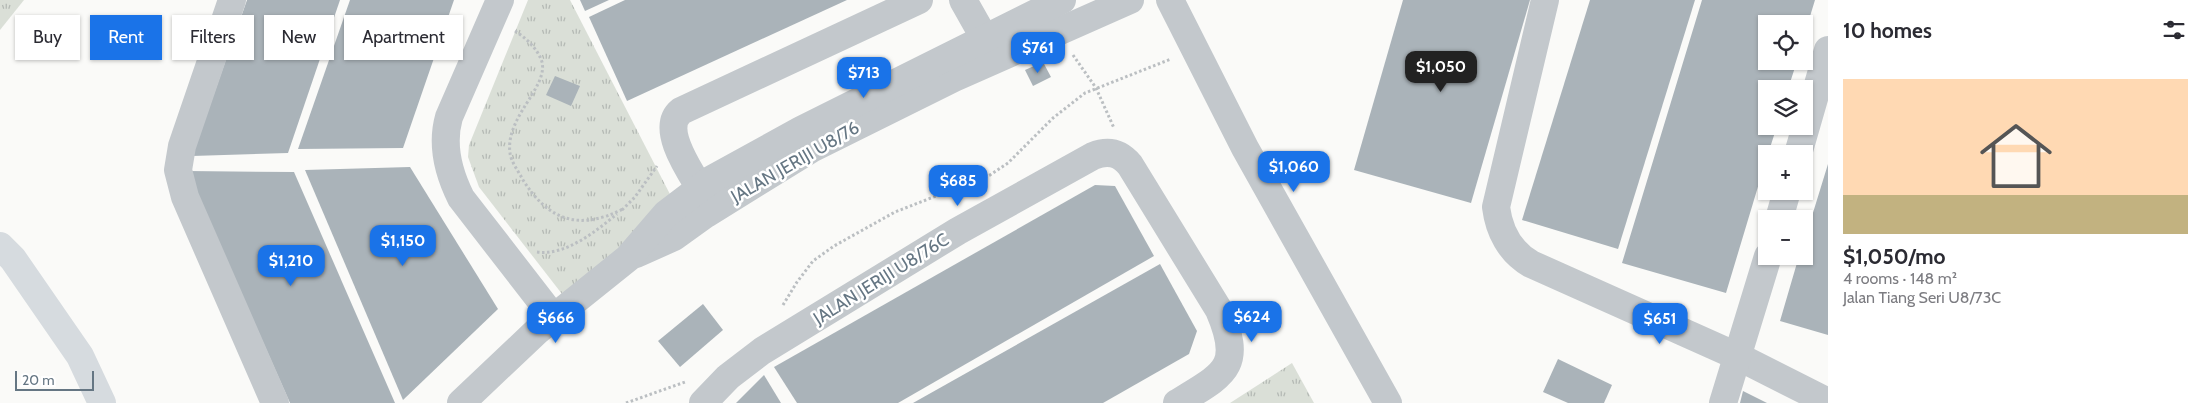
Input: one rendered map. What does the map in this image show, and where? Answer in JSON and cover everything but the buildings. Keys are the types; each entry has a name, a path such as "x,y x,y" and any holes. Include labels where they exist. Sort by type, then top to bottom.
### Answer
{"highway":[{"path":"0,246 13,259 80,356 102,403"}],"street":[{"path":"232,0 182,146 178,170 185,197 275,403"},
{"path":"700,188 677,142 672,127 676,115 919,0"},
{"path":"962,0 985,39"},
{"name":"JALAN JERIJI U8/76","path":"460,403 554,318 628,258 666,214 700,188 735,165 801,130 1062,0"},
{"name":"JALAN JERIJI U8/76","path":"628,258 674,237 706,214 811,149 954,78 1130,0"},
{"path":"1170,0 1244,148 1388,403"},
{"path":"1545,0 1496,207 1498,220 1508,243 1515,252 1531,264 1739,356 1828,402"},
{"path":"496,10 449,117 445,142 450,171 461,198 554,318"},
{"path":"1801,145 1828,50"},
{"name":"JALAN JERIJI U8/76C","path":"696,392 728,377 762,351 958,232 1093,156 1109,153 1124,158"},
{"path":"1124,158 1220,310 1230,335 1230,358 1222,372 1205,386 1177,403"},
{"path":"1723,403 1765,265"}],"path":[{"path":"496,10 534,47 542,62 541,76 534,92 517,118 510,139 510,155 528,186 549,211 564,218 581,220 603,219 623,209"},
{"path":"1057,32 1096,88 1111,119 1124,158"},
{"path":"779,312 797,282 813,261 834,246 895,212 990,175 1008,162 1072,102 1096,88 1194,50"},
{"path":"502,249 541,253 560,250 578,241 623,209 635,197 659,163 677,142"},
{"path":"626,403 696,392"}],"green space":[{"path":"0,0 24,0 0,30"},
{"path":"528,0 570,0 674,202 593,276 562,294 479,187 468,157 469,145"},
{"path":"1292,363 1314,403 1230,403"}]}
